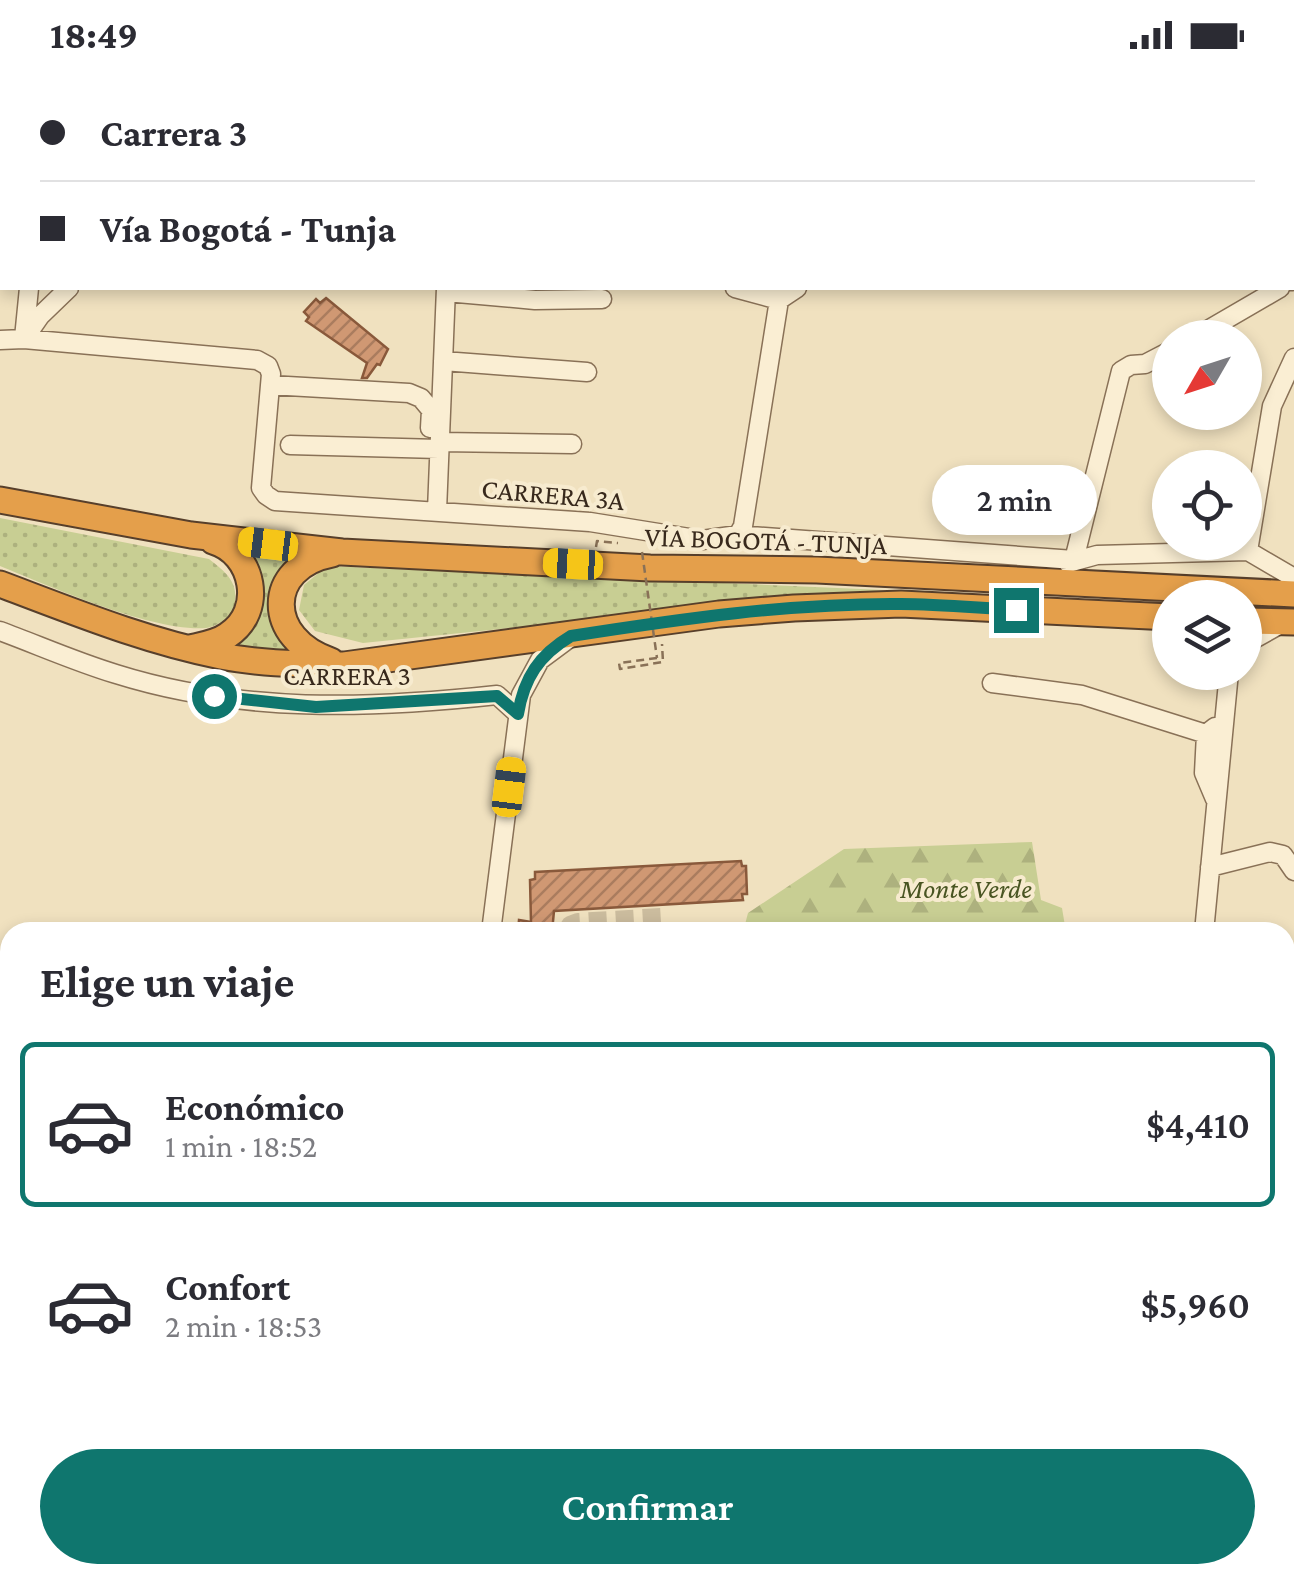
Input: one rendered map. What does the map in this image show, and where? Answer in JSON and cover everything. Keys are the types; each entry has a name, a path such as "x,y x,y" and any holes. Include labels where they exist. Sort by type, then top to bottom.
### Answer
{"highway":[{"name":"VÍA BOGOTÁ - TUNJA","path":"0,500 191,535 342,552 1294,594"},
{"path":"190,648 230,634 243,621 252,586 236,553 220,543 191,535"},
{"path":"342,552 304,564 290,579 282,597 282,618 290,636 304,650 344,666"},
{"path":"0,584 106,623 221,656 281,664 344,666 719,614 901,604 1152,616"},
{"path":"1262,621 1290,622"}],"street":[{"path":"24,338 29,290"},
{"path":"24,338 67,290"},
{"path":"436,446 446,290 602,299"},
{"path":"742,290 780,300"},
{"path":"738,535 743,526 780,300 794,290"},
{"path":"1225,320 1277,290"},
{"path":"0,340 24,338 257,360 269,376 409,393 421,398 432,410 437,511"},
{"path":"1262,466 1272,406 1294,358"},
{"path":"1074,560 1121,370 1152,360"},
{"path":"443,361 587,372"},
{"name":"CARRERA 3A","path":"269,376 262,488 266,496 275,500 615,525 702,540 738,535 1074,560 1097,555 1152,554"},
{"path":"290,445 572,444"},
{"path":"1262,559 1294,578"},
{"name":"CARRERA 3A","path":"1036,581 1074,560"},
{"path":"1262,636 1290,622"},
{"name":"CARRERA 3","path":"0,631 116,674 243,701 316,707 497,696 518,714"},
{"path":"493,922 518,714 528,676 554,646 571,636"},
{"path":"992,684 1082,695 1206,734"},
{"path":"1205,922 1227,690"},
{"path":"1206,734 1223,723"},
{"path":"1206,734 1204,773 1216,799"},
{"path":"1210,867 1270,852 1283,855 1294,871"}],"path":[{"path":"642,552 657,658 620,663 620,669 663,662"}],"green space":[{"path":"0,518 209,559 232,582 233,613 210,627 158,623 102,606 0,566"},
{"path":"251,556 298,556 274,605 275,632 292,651 238,646 262,604 261,584"},
{"path":"327,566 884,590 363,643 315,631 299,610 304,585"},
{"name":"Monte Verde","path":"1032,842 1041,900 1062,908 1064,922 746,922 748,913 844,849"}],"building":[{"path":"326,298 388,349 367,378 362,378 367,363 306,321 309,317 304,312 316,299 320,303"},
{"path":"741,861 746,866 747,894 742,894 743,900 554,911 553,922 531,922 530,880 535,879 535,872"}],"tunnel":[{"path":"578,922 661,917"}],"route":[{"path":"214,696 316,707 497,696 518,714 528,676 554,646 571,636 719,614 794,608 901,604 1016,610"}]}
